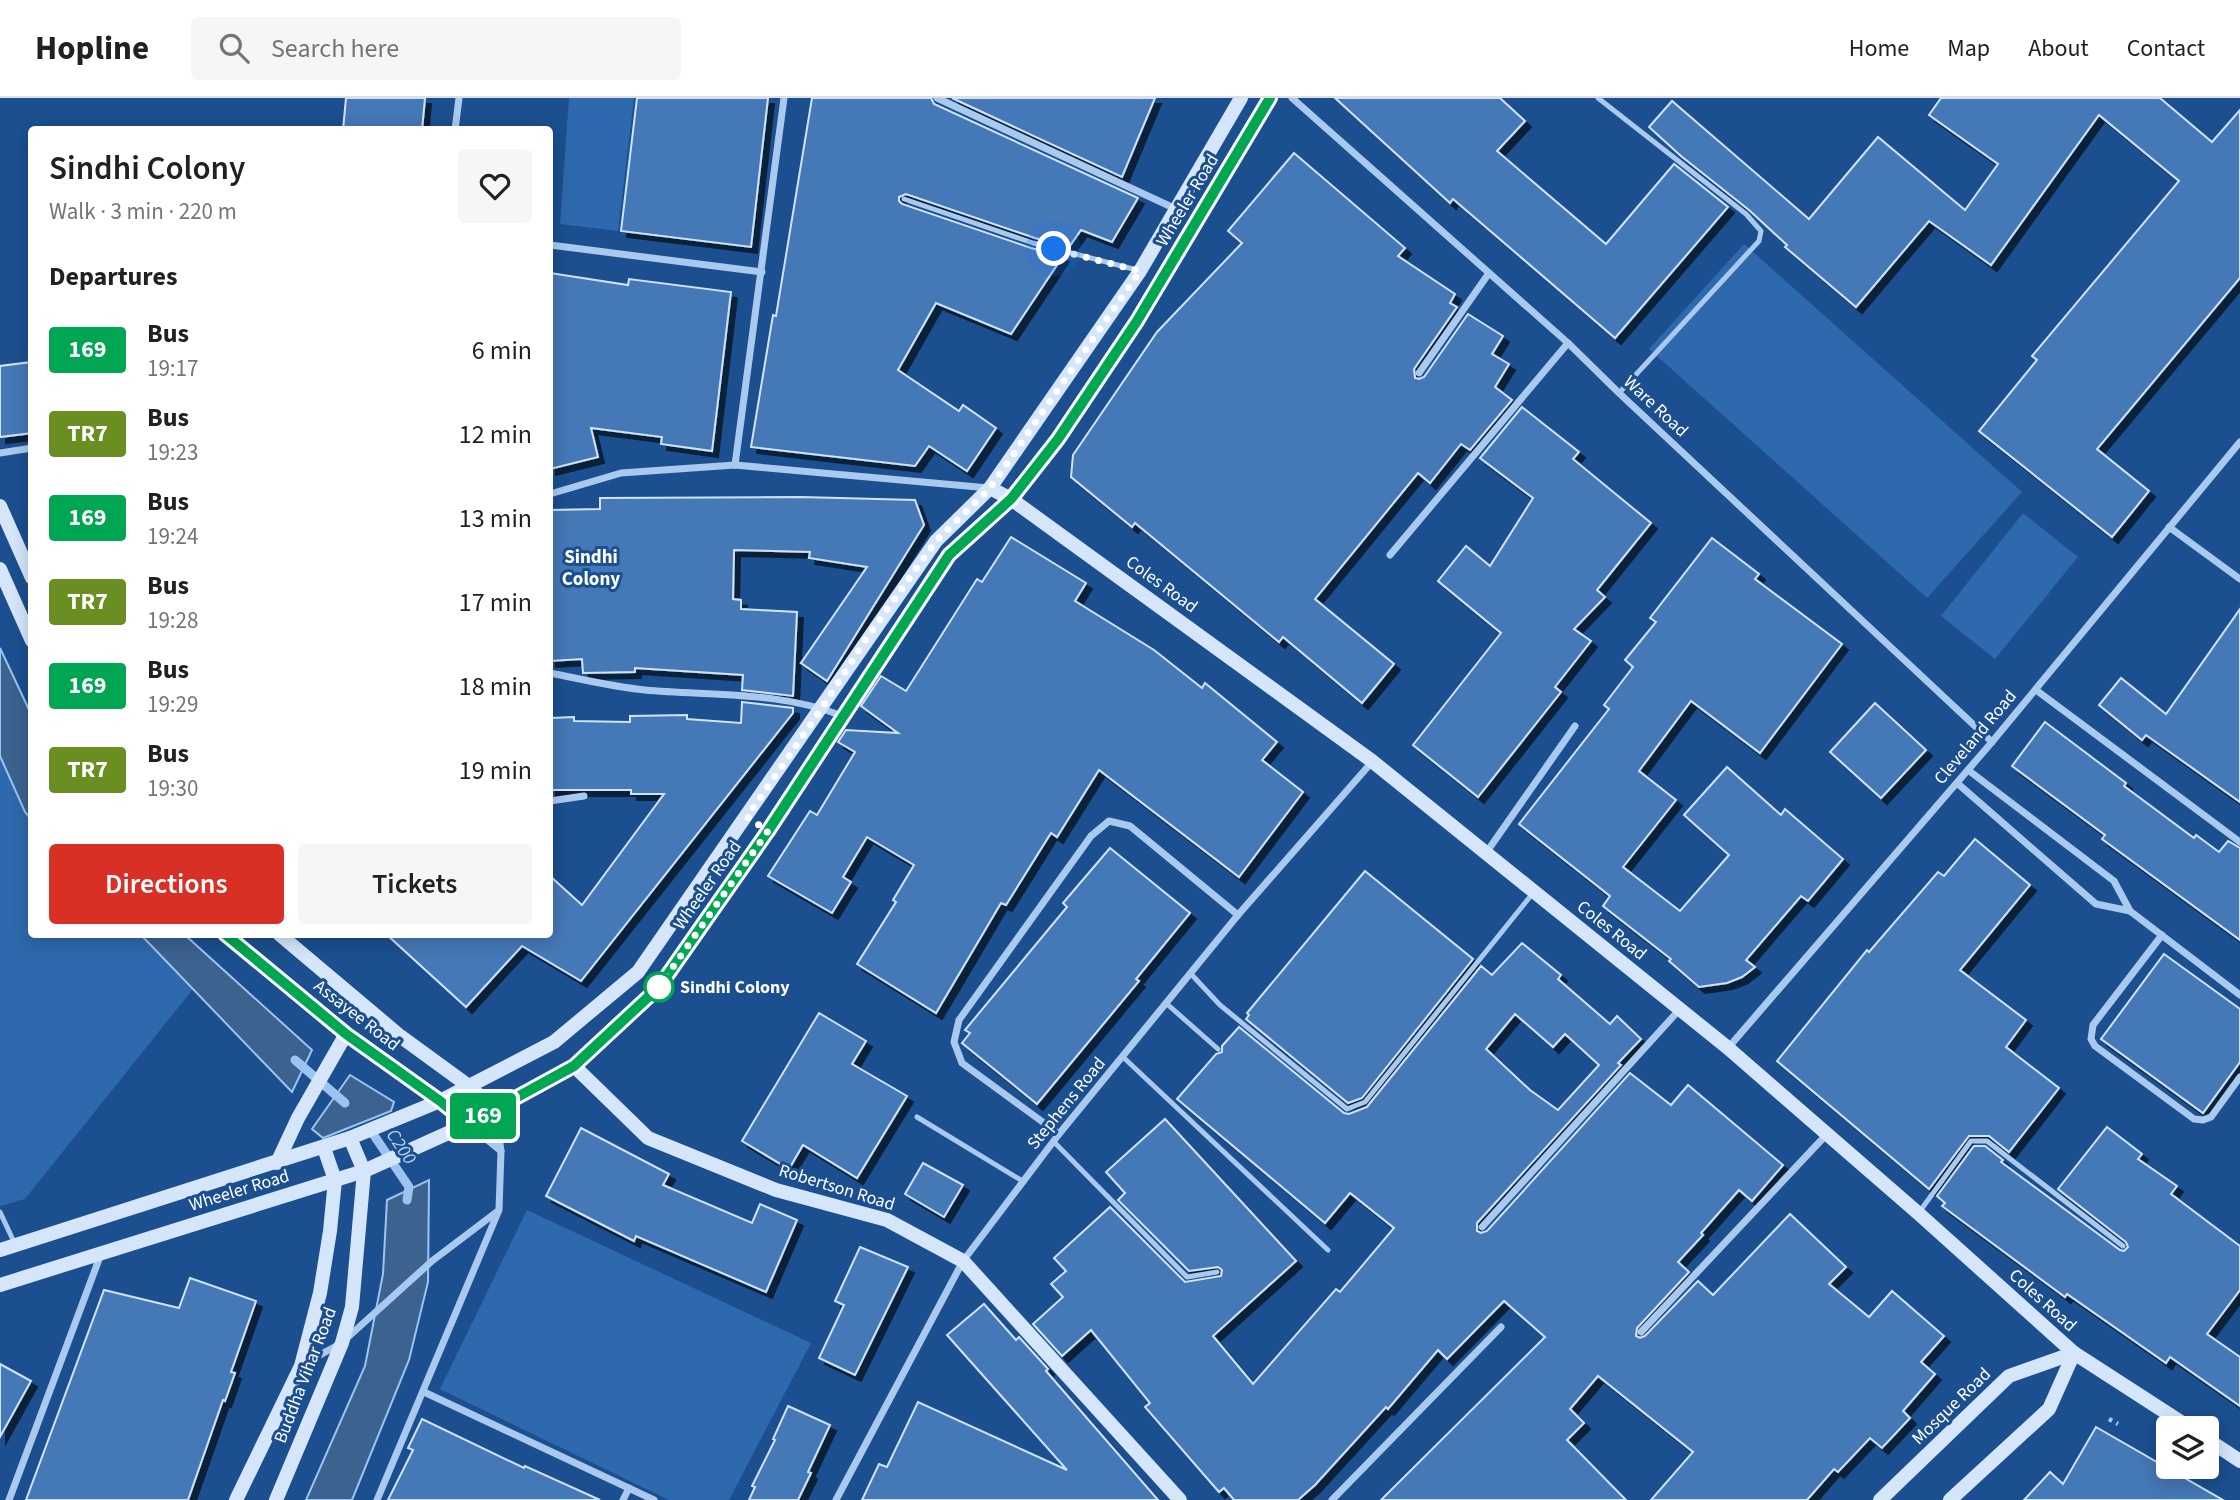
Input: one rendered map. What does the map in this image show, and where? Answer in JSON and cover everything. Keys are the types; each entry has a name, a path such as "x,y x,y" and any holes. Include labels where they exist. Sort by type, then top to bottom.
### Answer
{"main road":[{"name":"Wheeler Road","path":"0,1250 324,1148 440,1101 554,1042 638,972 936,541 990,488 1140,271 1241,98"},
{"name":"Wheeler Road","path":"1,1285 335,1180 404,1153 468,1124 574,1066 659,987 768,831 949,555 1011,499 1058,439 1137,321 1270,98"},
{"name":"Coles Road","path":"990,488 1011,499 1372,761 1728,1048 2074,1353 2171,1416"},
{"path":"0,506 28,569"},
{"path":"0,569 28,632"},
{"path":"747,817 768,831"},
{"name":"Assayee Road","path":"230,938 346,1034 468,1124"},
{"name":"Assayee Road","path":"284,938 400,1036 470,1087 495,1110"},
{"path":"277,1163 298,1118 346,1034"},
{"name":"Robertson Road","path":"574,1066 648,1138 776,1190 887,1220 963,1261 1180,1500"},
{"name":"Buddha Vihar Road","path":"276,1500 342,1343 352,1307 370,1168 354,1137"},
{"name":"Buddha Vihar Road","path":"236,1500 301,1366 320,1293 335,1180 324,1148"},
{"path":"1950,1500 2049,1409 2074,1353"},
{"name":"Mosque Road","path":"1880,1500 2009,1376 2074,1353"},
{"path":"2219,1447 2240,1461"}],"street":[{"path":"456,126 459,98"},
{"path":"735,464 784,98"},
{"path":"937,98 1176,209"},
{"name":"Ware Road","path":"1293,98 1568,343 1992,742"},
{"path":"553,245 762,272"},
{"path":"1419,373 1489,273"},
{"path":"1390,555 1568,343"},
{"name":"Cleveland Road","path":"1728,1048 2036,690 2240,442"},
{"path":"0,453 28,449"},
{"path":"553,493 621,473 735,464 990,488"},
{"path":"2168,527 2240,579"},
{"path":"553,674 642,690 771,699 822,708 844,716"},
{"path":"2036,690 2240,842"},
{"path":"1486,853 1575,726"},
{"name":"Stephens Road","path":"836,1500 963,1261 988,1226 1055,1143 1059,1134 1238,915 1372,761"},
{"path":"1968,770 2114,881 2130,911"},
{"path":"1957,783 2096,904 2130,911 2240,995"},
{"path":"553,800 584,796"},
{"path":"1059,1134 961,1063 954,1042 959,1020 1091,836 1110,821 1130,826 1238,915"},
{"path":"2162,934 2093,1025 2091,1038 2095,1046 2194,1119 2211,1117 2240,1077"},
{"path":"1482,1227 1679,1009"},
{"path":"377,1500 499,1210 501,1151 495,1110"},
{"path":"468,1124 501,1151"},
{"path":"1641,1332 1827,1134"},
{"path":"301,1366 342,1343 432,1261 499,1210"},
{"path":"9,1500 102,1253"},
{"path":"1332,1500 1500,1327"},
{"path":"424,1392 654,1500"},
{"path":"623,1500 629,1488"}],"lane":[{"path":"1598,98 1746,214 1761,231 1759,241 1619,393"},
{"path":"904,199 1032,243 1140,271"},
{"path":"1191,974 1220,1005 1347,1109 1365,1102 1534,891"},
{"path":"1167,1004 1219,1049"},
{"path":"1124,1057 1328,1250"},
{"path":"917,1117 1024,1182"},
{"path":"1918,1213 1971,1141 1987,1141 2123,1246"},
{"path":"1055,1143 1187,1277 1217,1272"},
{"path":"0,1212 15,1245"}],"path":[{"path":"2109,1419 2118,1424"}],"shaded area":[{"path":"569,98 634,98 618,231 560,224"},
{"path":"1744,244 2022,492 1927,598 1649,349"},
{"path":"2023,513 2078,557 1995,659 1941,616"},
{"path":"0,648 28,708 28,816 0,756"},
{"path":"0,756 28,816 28,938 144,938 193,989 25,1199 0,1206"},
{"path":"144,938 188,938 312,1050 292,1092"},
{"path":"350,1075 394,1102 391,1111 323,1138 312,1129"},
{"path":"429,1180 428,1282 409,1360 352,1500 306,1500 365,1366 383,1274 387,1200"},
{"path":"527,1210 811,1343 729,1500 669,1500 440,1389"}],"building":[{"path":"346,98 425,98 422,126 343,126"},
{"path":"637,98 768,98 751,247 621,231"},
{"path":"812,98 931,98 934,104 1138,198 1112,242 1081,230 1069,247 906,194 899,197 902,204 1031,248 1063,256 1011,334 936,303 898,370 959,411 963,405 996,428 967,471 929,446 915,466 751,447"},
{"path":"952,98 1155,98 1122,177"},
{"path":"1335,98 1500,98 1525,121 1497,151 1606,244 1674,164 1728,207 1615,338 1453,199 1450,203"},
{"path":"1941,98 2160,98 2212,142 2240,110 2240,278 2097,449 2149,491 2112,537 1979,431 2037,360 2032,356 2179,181 2099,115 1991,265 1929,221 1856,307 1785,247 1787,245 1749,210 1649,127 1672,101 1809,219 1878,137 1965,210 1998,164 1929,115"},
{"path":"1294,153 1405,248 1398,256 1455,294 1450,303 1457,307 1414,369 1415,378 1424,377 1468,314 1503,336 1492,354 1509,364 1495,387 1512,400 1470,450 1461,444 1430,483 1418,473 1315,599 1394,664 1362,703 1283,637 1279,642 1135,523 1132,527 1071,477 1073,455 1157,332 1242,243 1228,231"},
{"path":"553,273 628,285 629,279 731,292 712,451 661,444 662,437 591,428 598,457 553,468"},
{"path":"28,362 28,434 0,437 0,366"},
{"path":"1522,407 1579,452 1573,459 1651,523 1597,590 1605,597 1574,629 1591,641 1555,687 1561,692 1478,797 1413,745 1501,633 1438,581 1466,546 1490,566 1533,498 1480,458"},
{"path":"801,497 915,500 924,525 827,681 801,663 867,567 809,558 810,552 734,550 733,599 741,600 741,609 797,612 793,696 742,690 743,675 635,668 635,672 583,673 582,659 553,661 553,510 600,509 600,498"},
{"path":"1011,537 1086,583 1075,601 1154,650 1202,688 1205,683 1277,742 1262,760 1303,792 1239,877 1099,770 1057,837 1051,833 1006,905 1001,903 936,1013 857,964 896,902 893,900 914,865 867,837 843,877 851,882 832,913 768,876 810,811 817,815 855,752 838,742 846,730 898,733 861,706 881,676 906,691 977,579 982,582"},
{"path":"1712,538 1759,574 1755,579 1842,644 1760,753 1691,701 1639,771 1676,800 1623,867 1680,911 1729,855 1684,815 1727,767 1781,815 1785,809 1843,859 1808,901 1801,896 1746,960 1755,967 1742,977 1727,983 1699,987 1669,961 1671,959 1603,906 1610,896 1519,824 1609,709 1604,705 1633,667 1625,660 1656,622 1650,618"},
{"path":"2240,609 2240,802 2146,735 2142,740 2099,705 2121,678 2166,714"},
{"path":"742,702 793,708 793,713 581,981 522,946 466,1007 390,938 553,938 553,879 582,905 664,794 631,794 631,790 553,790 553,718 630,722 630,716 687,715 687,719 741,723"},
{"path":"1875,703 1926,750 1881,798 1830,752"},
{"path":"2045,722 2194,838 2196,835 2219,852 2228,841 2240,848 2240,940 2102,839 2105,835 2012,766"},
{"path":"1975,839 2030,885 1960,970 2026,1020 2006,1047 2059,1088 2009,1152 1989,1136 1969,1136 1929,1189 1777,1061 1867,950 1869,952 1938,872 1944,876"},
{"path":"1110,848 1190,913 1136,979 1139,981 1037,1104 962,1043 970,1033 965,1030 1067,907 1063,903"},
{"path":"1365,871 1473,959 1362,1098 1348,1103 1246,1019 1249,1015 1247,1013"},
{"path":"1522,943 1561,975 1558,979 1610,1024 1617,1016 1641,1039 1618,1063 1621,1065 1477,1223 1477,1231 1487,1231 1630,1073 1671,1105 1688,1085 1783,1165 1752,1201 1739,1190 1701,1233 1703,1235 1678,1262 1689,1272 1637,1328 1636,1336 1645,1336 1698,1281 1713,1295 1790,1214 1846,1267 1829,1284 1869,1317 1892,1291 1944,1336 1921,1362 1935,1374 1903,1411 1910,1418 1882,1448 1870,1438 1838,1472 1834,1469 1807,1500 1651,1500 1693,1452 1598,1376 1570,1409 1584,1423 1567,1440 1626,1500 1381,1500 1545,1337 1504,1301 1447,1359 1438,1350 1388,1409 1386,1407 1298,1500 1234,1500 1224,1488 1219,1492 1145,1407 1150,1403 1091,1330 1062,1356 1033,1324 1063,1297 1051,1284 1066,1271 1054,1258 1110,1207 1185,1282 1221,1276 1222,1270 1218,1267 1189,1271 1118,1200 1125,1193 1106,1172 1165,1119 1296,1261 1213,1336 1253,1384 1336,1289 1340,1292 1394,1228 1350,1193 1325,1223 1177,1099 1216,1054 1222,1052 1222,1046 1239,1027 1344,1113 1349,1114 1367,1107 1481,966 1492,975","holes":["1515,1014 1553,1047 1565,1034 1599,1065 1558,1110 1530,1090 1486,1049"]},
{"path":"2164,954 2240,1009 2240,1062 2203,1113 2101,1039"},
{"path":"819,1013 866,1041 852,1064 907,1096 857,1178 803,1145 789,1169 742,1141"},
{"path":"2107,1127 2142,1154 2138,1159 2177,1186 2171,1194 2240,1246 2240,1290 2207,1334 2240,1357 2240,1406 2170,1357 2166,1363 2067,1294 2065,1297 1942,1206 1945,1203 1937,1196 1974,1146 1985,1146 2003,1160 2001,1162 2124,1251 2128,1247 2126,1242 2058,1189"},
{"path":"581,1128 669,1174 663,1185 752,1223 760,1204 797,1220 766,1292 636,1236 634,1241 546,1196"},
{"path":"923,1163 963,1185 944,1217 905,1194"},
{"path":"860,1247 908,1267 855,1375 819,1358 844,1305 835,1301"},
{"path":"190,1278 256,1301 231,1372 235,1373 188,1500 26,1500 104,1290 179,1308"},
{"path":"984,1304 1016,1340 1019,1337 1048,1369 1046,1371 1158,1500 862,1500 879,1464 887,1467 918,1402 1067,1470 947,1335"},
{"path":"0,1364 31,1381 0,1437"},
{"path":"788,1406 830,1425 808,1472 811,1473 798,1500 749,1500 755,1487 752,1486"},
{"path":"422,1419 524,1468 525,1466 600,1500 388,1500 413,1450 408,1448"},
{"path":"2096,1427 2156,1461 2156,1479 2186,1479 2223,1500 2024,1500 2050,1472 2063,1484"}],"waterway":[{"name":"C200","path":"295,1060 345,1103"},
{"name":"C200","path":"369,1128 409,1187 407,1200"}],"bus line":[{"name":"169","path":"230,938 346,1034 468,1124 574,1066 659,987 768,831 949,555 1011,499 1058,439 1137,321 1270,98"}],"place":[{"name":"Sindhi Colony","path":"659,987"}],"district":[{"name":"Sindhi Colony","path":"591,567"}],"route":[{"path":"659,987 768,831 747,817 866,639 936,541 990,488 1140,271 1054,249"}]}
